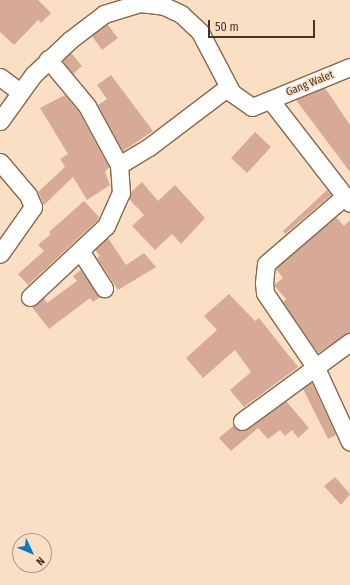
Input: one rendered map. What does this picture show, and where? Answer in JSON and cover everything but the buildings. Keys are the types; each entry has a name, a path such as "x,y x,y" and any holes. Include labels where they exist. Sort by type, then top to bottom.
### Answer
{"street":[{"name":"Gang Walet","path":"0,120 20,92 48,59 110,12 140,3 164,6 181,14 200,32 228,87 241,102 252,107 271,101 350,67"},
{"path":"30,297 81,252 106,226 118,204 122,182 118,165 87,106 48,59"},
{"path":"0,77 20,92"},
{"path":"118,165 149,147 228,87"},
{"path":"271,101 347,199 266,264 265,293 316,368 350,442"},
{"path":"0,162 28,195 33,207 0,254"},
{"path":"81,252 104,288"},
{"path":"242,421 350,342"}]}
